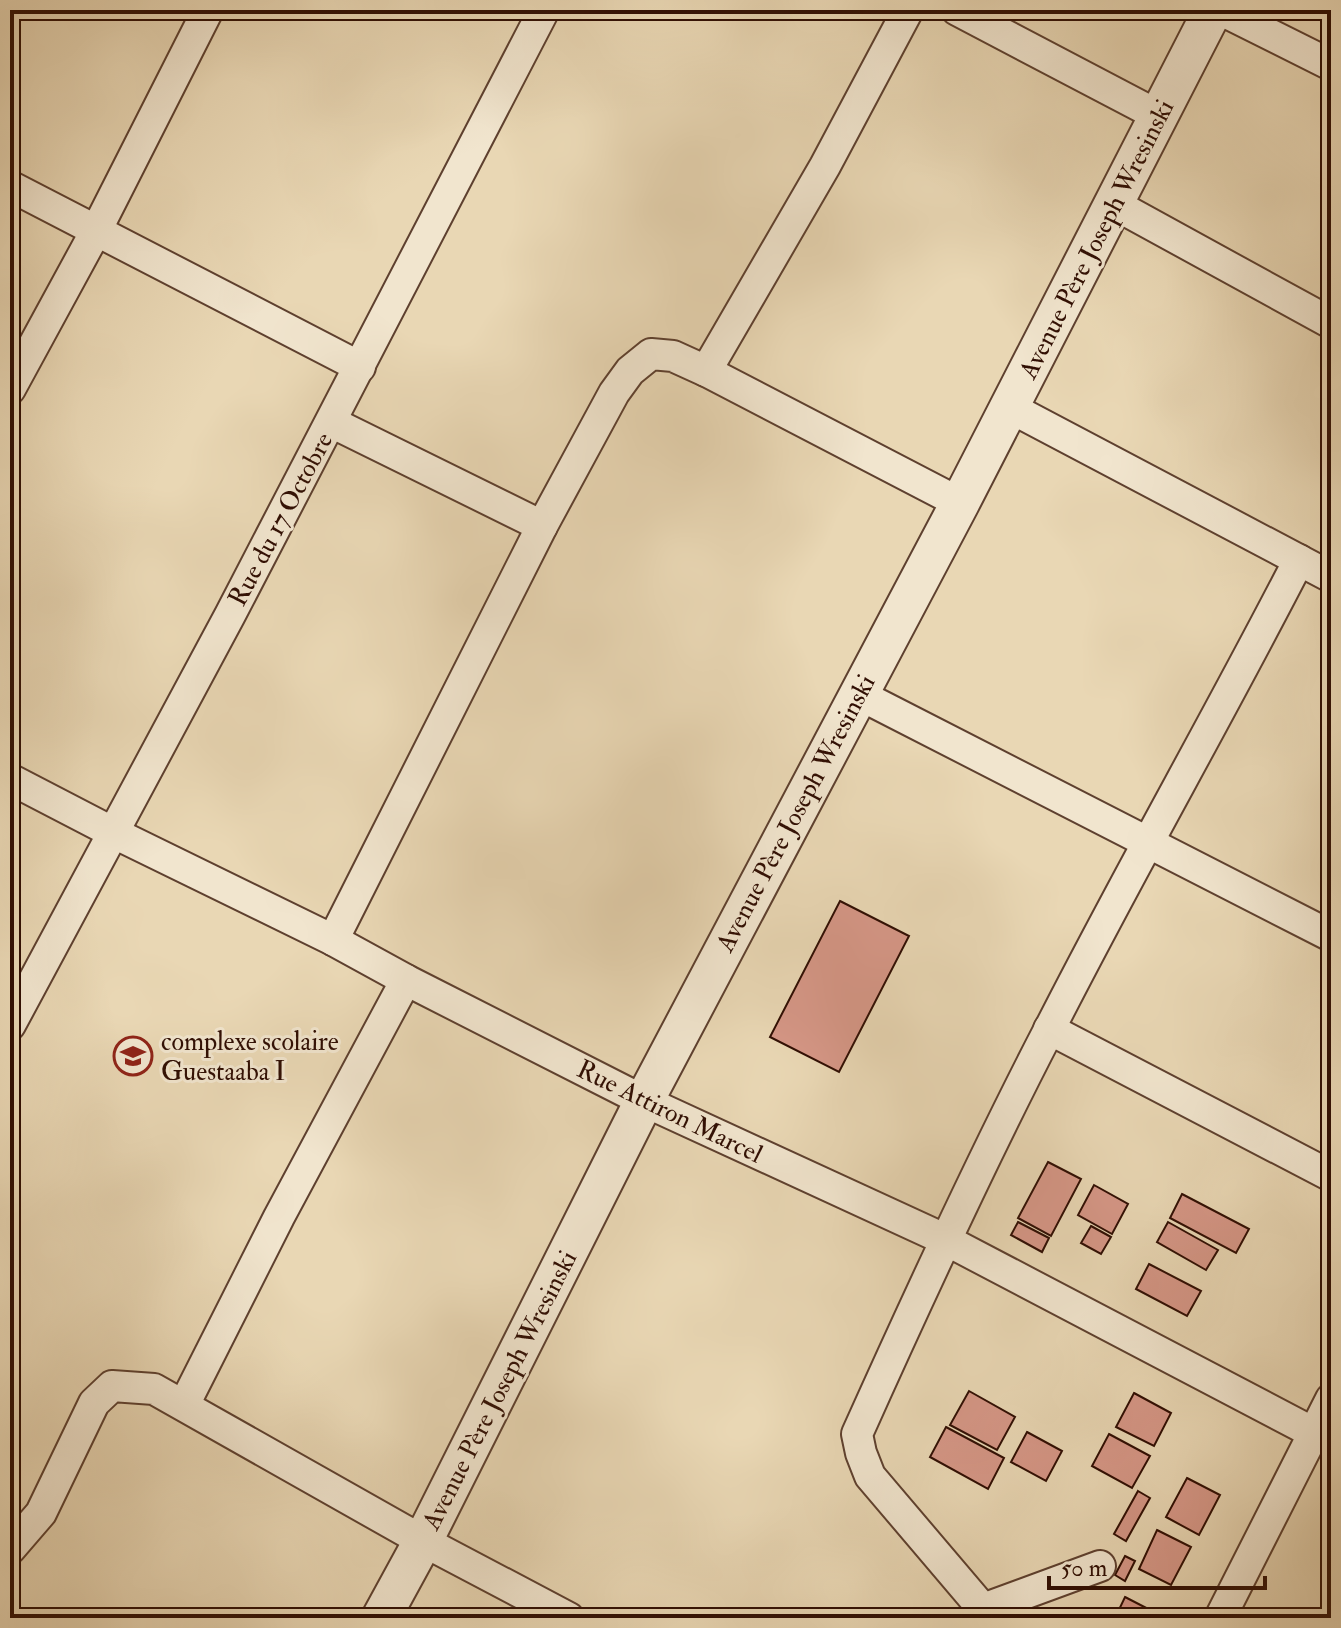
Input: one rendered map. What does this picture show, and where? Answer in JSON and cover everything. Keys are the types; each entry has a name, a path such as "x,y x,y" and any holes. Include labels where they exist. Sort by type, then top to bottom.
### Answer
{"street":[{"path":"10,389 97,229 208,10"},
{"name":"Rue du 17 Octobre","path":"10,1025 360,367 544,10"},
{"path":"706,371 825,166 908,10"},
{"path":"957,10 1159,116"},
{"name":"Avenue Père Joseph Wresinski","path":"381,1618 423,1541 644,1101 960,503 1213,10"},
{"path":"1221,10 1331,65"},
{"path":"10,186 360,367"},
{"path":"1114,204 1331,323"},
{"path":"333,940 542,526 614,393 630,371 651,354 673,356 706,371 960,503"},
{"path":"1009,407 1331,577"},
{"path":"331,422 542,526"},
{"path":"1100,1566 981,1614 870,1476 857,1434 944,1239 1049,1029 1299,560"},
{"path":"858,694 1331,936"},
{"name":"Rue Attiron Marcel","path":"10,779 333,940 644,1101 944,1239 1322,1438"},
{"path":"184,1405 279,1217 406,980"},
{"path":"1049,1029 1331,1176"},
{"path":"10,1549 41,1513 94,1403 112,1386 154,1389 423,1541 569,1618"},
{"path":"1220,1618 1322,1438 1331,1399"}],"building":[{"path":"840,901 909,936 839,1072 770,1037"},
{"path":"1048,1162 1081,1179 1051,1236 1018,1218"},
{"path":"1094,1185 1128,1204 1112,1234 1078,1215"},
{"path":"1182,1194 1249,1229 1236,1253 1170,1218"},
{"path":"1018,1222 1049,1238 1042,1252 1011,1235"},
{"path":"1168,1222 1218,1250 1206,1270 1157,1242"},
{"path":"1091,1226 1111,1237 1101,1254 1081,1243"},
{"path":"1149,1264 1201,1291 1187,1316 1136,1289"},
{"path":"969,1391 1015,1417 997,1450 950,1425"},
{"path":"1134,1393 1171,1413 1154,1446 1116,1427"},
{"path":"946,1427 1004,1458 988,1489 930,1457"},
{"path":"1027,1432 1062,1451 1046,1481 1011,1462"},
{"path":"1109,1434 1150,1456 1132,1488 1092,1466"},
{"path":"1187,1478 1220,1495 1199,1535 1166,1517"},
{"path":"1138,1491 1150,1498 1126,1541 1114,1534"},
{"path":"1157,1530 1191,1547 1171,1585 1139,1569"},
{"path":"1125,1556 1135,1561 1125,1581 1115,1575"},
{"path":"1125,1597 1158,1614 1156,1618 1115,1618"}],"place":[{"name":"complexe scolaire Guestaaba I","path":"133,1056"}]}
